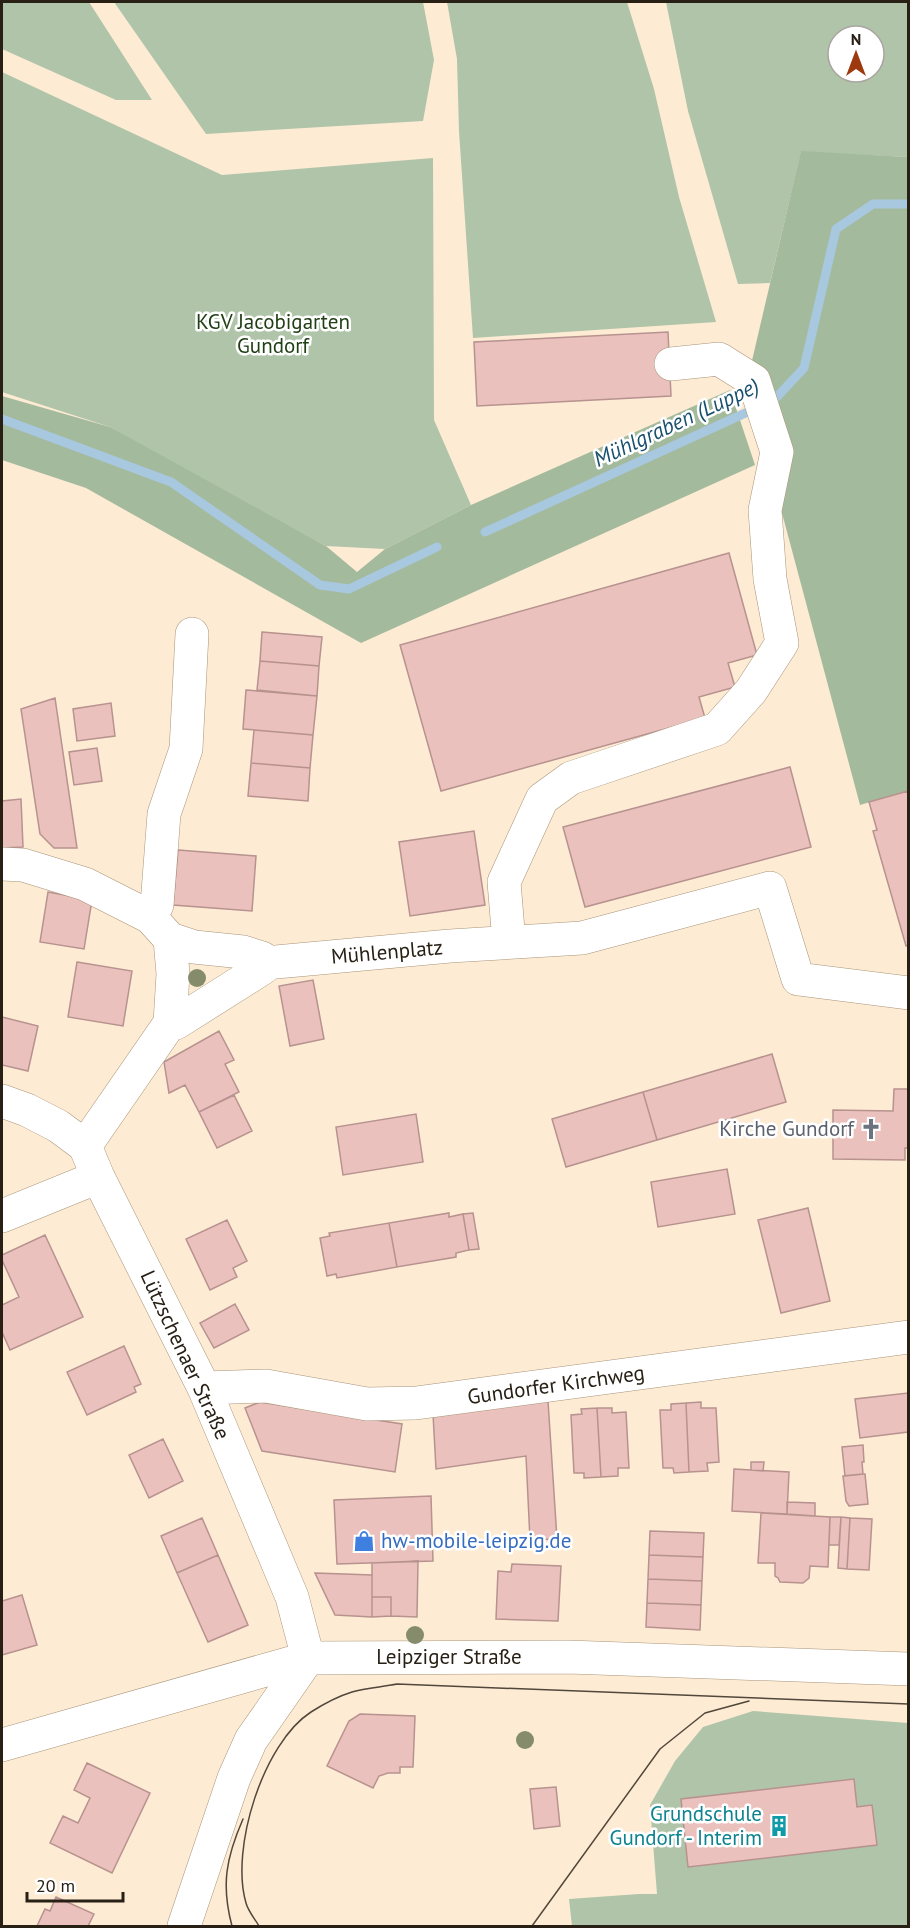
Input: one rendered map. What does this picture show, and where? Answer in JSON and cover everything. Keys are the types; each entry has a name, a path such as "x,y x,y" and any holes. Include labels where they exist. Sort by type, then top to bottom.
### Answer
{"street":[{"path":"509,942 504,882 542,799 571,778 717,729 751,691 782,643 770,579 765,510 777,452 754,381 719,359 670,364"},
{"path":"2,1101 27,1110 58,1126 85,1146 170,1023 173,974 160,928 157,905 164,814 186,749 192,634"},
{"name":"Mühlenplatz","path":"2,864 23,865 85,884 194,947 243,952 262,958 265,963 582,938 770,888 798,979 909,993"},
{"path":"170,1023 176,1023 263,968 265,963"},
{"name":"Lützschenaer Straße","path":"85,1146 98,1177 204,1388 291,1597 308,1658"},
{"path":"2,1216 98,1177"},
{"name":"Gundorfer Kirchweg","path":"204,1388 266,1386 367,1404 416,1403 909,1337"},
{"name":"Leipziger Straße","path":"2,1745 308,1658 546,1657 909,1669"},
{"path":"184,1926 234,1779 251,1740 308,1658"}],"green space":[{"path":"2,2 89,2 152,100 116,100 2,49"},
{"path":"114,2 423,2 434,60 423,121 206,134"},
{"path":"447,2 627,2 654,89 679,197 716,322 473,338 459,131 457,59"},
{"path":"666,2 908,2 908,157 801,152 770,283 738,284 688,111"},
{"name":"KGV Jacobigarten Gundorf","path":"2,72 222,175 433,158 434,420 471,505 385,549 326,546 110,427 2,392"},
{"path":"801,151 908,157 908,791 860,805 747,382"},
{"path":"730,390 755,465 361,643 86,488 2,460 2,396 110,427 326,546 357,572 385,549 471,505"},
{"path":"753,1711 908,1723 907,1926 572,1926 569,1899 657,1894 650,1805 675,1761 703,1727"}],"building":[{"path":"668,332 671,396 477,406 474,342"},
{"path":"729,553 757,655 728,663 735,687 699,697 705,718 441,791 400,645"},
{"path":"262,632 322,637 319,666 260,661"},
{"path":"260,661 319,666 317,696 257,690"},
{"path":"246,690 317,696 313,735 243,729"},
{"path":"55,698 77,848 54,848 40,834 21,709"},
{"path":"111,703 115,736 77,741 73,709"},
{"path":"254,730 313,735 310,768 251,763"},
{"path":"97,748 102,781 74,785 69,752"},
{"path":"251,763 310,768 308,801 248,796"},
{"path":"790,767 811,847 585,907 563,827"},
{"path":"908,791 908,945 906,946 873,831 877,830 869,802"},
{"path":"21,799 23,847 2,848 2,801"},
{"path":"474,831 485,905 410,916 399,842"},
{"path":"178,850 256,856 252,911 173,905"},
{"path":"48,892 92,900 84,949 40,942"},
{"path":"77,962 132,971 123,1026 68,1017"},
{"path":"313,980 324,1039 290,1046 279,986"},
{"path":"2,1017 38,1026 28,1071 2,1065"},
{"path":"219,1031 234,1060 225,1064 239,1092 199,1112 185,1085 169,1093 164,1062"},
{"path":"772,1054 786,1102 657,1140 643,1092"},
{"name":"Kirche Gundorf","path":"894,1089 908,1089 908,1148 905,1148 905,1160 833,1159 833,1110 893,1111"},
{"path":"643,1092 657,1140 566,1167 552,1119"},
{"path":"234,1095 252,1131 217,1148 199,1112"},
{"path":"416,1114 423,1162 343,1175 336,1127"},
{"path":"727,1169 735,1214 658,1227 651,1182"},
{"path":"808,1208 830,1301 781,1313 758,1220"},
{"path":"449,1213 449,1217 463,1214 469,1250 456,1253 456,1257 397,1267 389,1223"},
{"path":"473,1213 479,1249 469,1250 463,1214"},
{"path":"227,1220 247,1261 233,1268 237,1277 210,1290 186,1239"},
{"path":"389,1223 397,1267 337,1278 336,1274 327,1276 320,1238 330,1236 329,1233"},
{"path":"45,1235 83,1317 10,1350 2,1332 2,1305 19,1297 2,1260 2,1255"},
{"path":"235,1304 249,1330 214,1348 200,1323"},
{"path":"124,1346 141,1384 134,1387 136,1392 87,1415 67,1372"},
{"path":"908,1393 908,1432 860,1438 855,1399"},
{"path":"548,1401 557,1539 530,1540 526,1456 436,1469 433,1414"},
{"path":"260,1402 402,1424 395,1472 262,1451 245,1408"},
{"path":"701,1402 701,1408 716,1408 719,1462 707,1463 708,1471 689,1472 686,1403"},
{"path":"686,1403 689,1472 674,1473 673,1468 663,1468 660,1410 671,1410 671,1404"},
{"path":"597,1408 601,1477 584,1478 584,1473 574,1473 571,1415 582,1414 581,1409"},
{"path":"597,1408 612,1408 612,1413 626,1412 629,1468 618,1468 618,1476 601,1477"},
{"path":"163,1439 183,1481 149,1498 129,1455"},
{"path":"863,1445 863,1474 845,1476 842,1447"},
{"path":"751,1462 764,1462 763,1471 751,1470"},
{"path":"734,1469 789,1472 787,1514 732,1511"},
{"path":"865,1474 868,1504 849,1506 846,1501 843,1476"},
{"path":"431,1496 433,1561 337,1564 334,1500"},
{"path":"787,1502 815,1503 815,1516 787,1514"},
{"path":"761,1513 830,1517 828,1567 810,1566 809,1578 803,1583 780,1582 775,1576 775,1563 758,1563"},
{"path":"830,1517 841,1517 839,1545 829,1545"},
{"path":"841,1517 850,1518 847,1569 838,1568"},
{"path":"202,1518 218,1555 177,1573 161,1536"},
{"path":"850,1518 872,1519 869,1570 847,1569"},
{"path":"650,1531 704,1533 703,1557 649,1555"},
{"path":"218,1555 248,1625 208,1642 177,1573"},
{"path":"649,1555 703,1557 702,1581 648,1579"},
{"path":"418,1561 417,1617 391,1616 391,1597 372,1597 372,1563"},
{"path":"512,1564 561,1566 558,1621 496,1619 498,1571 511,1572"},
{"path":"315,1573 372,1575 372,1617 335,1615"},
{"path":"648,1579 702,1581 701,1605 647,1603"},
{"path":"22,1595 37,1645 2,1655 2,1601"},
{"path":"372,1597 391,1597 391,1616 372,1617"},
{"path":"647,1603 701,1605 700,1630 646,1627"},
{"path":"360,1714 415,1716 413,1767 400,1767 400,1773 379,1776 373,1788 327,1766 349,1721"},
{"path":"87,1763 150,1793 112,1873 50,1843 63,1816 78,1823 90,1798 74,1790"},
{"name":"Grundschule Gundorf - Interim","path":"854,1779 857,1807 872,1805 877,1845 688,1867 681,1799"},
{"path":"556,1787 560,1826 534,1829 530,1789"},
{"path":"56,1897 94,1914 88,1926 37,1926 45,1909 50,1911"}],"waterway":[{"name":"Mühlgraben (Luppe)","path":"485,532 774,400 804,368 836,229 873,204 908,204"},
{"name":"Mühlgraben (Luppe)","path":"2,419 171,482 320,585 349,589 437,547"}],"tram line":[{"path":"259,1926 247,1906 242,1881 247,1827 254,1799 278,1747 294,1727 311,1712 347,1694 397,1684 908,1704"},
{"path":"532,1926 660,1749 705,1713 749,1701"},
{"path":"232,1926 227,1897 227,1872 229,1859 243,1819"}],"place":[{"name":"Kirche Gundorf","path":"871,1129"},
{"name":"hw-mobile-leipzig.de","path":"364,1541"},
{"name":"Grundschule Gundorf - Interim","path":"779,1826"}]}
